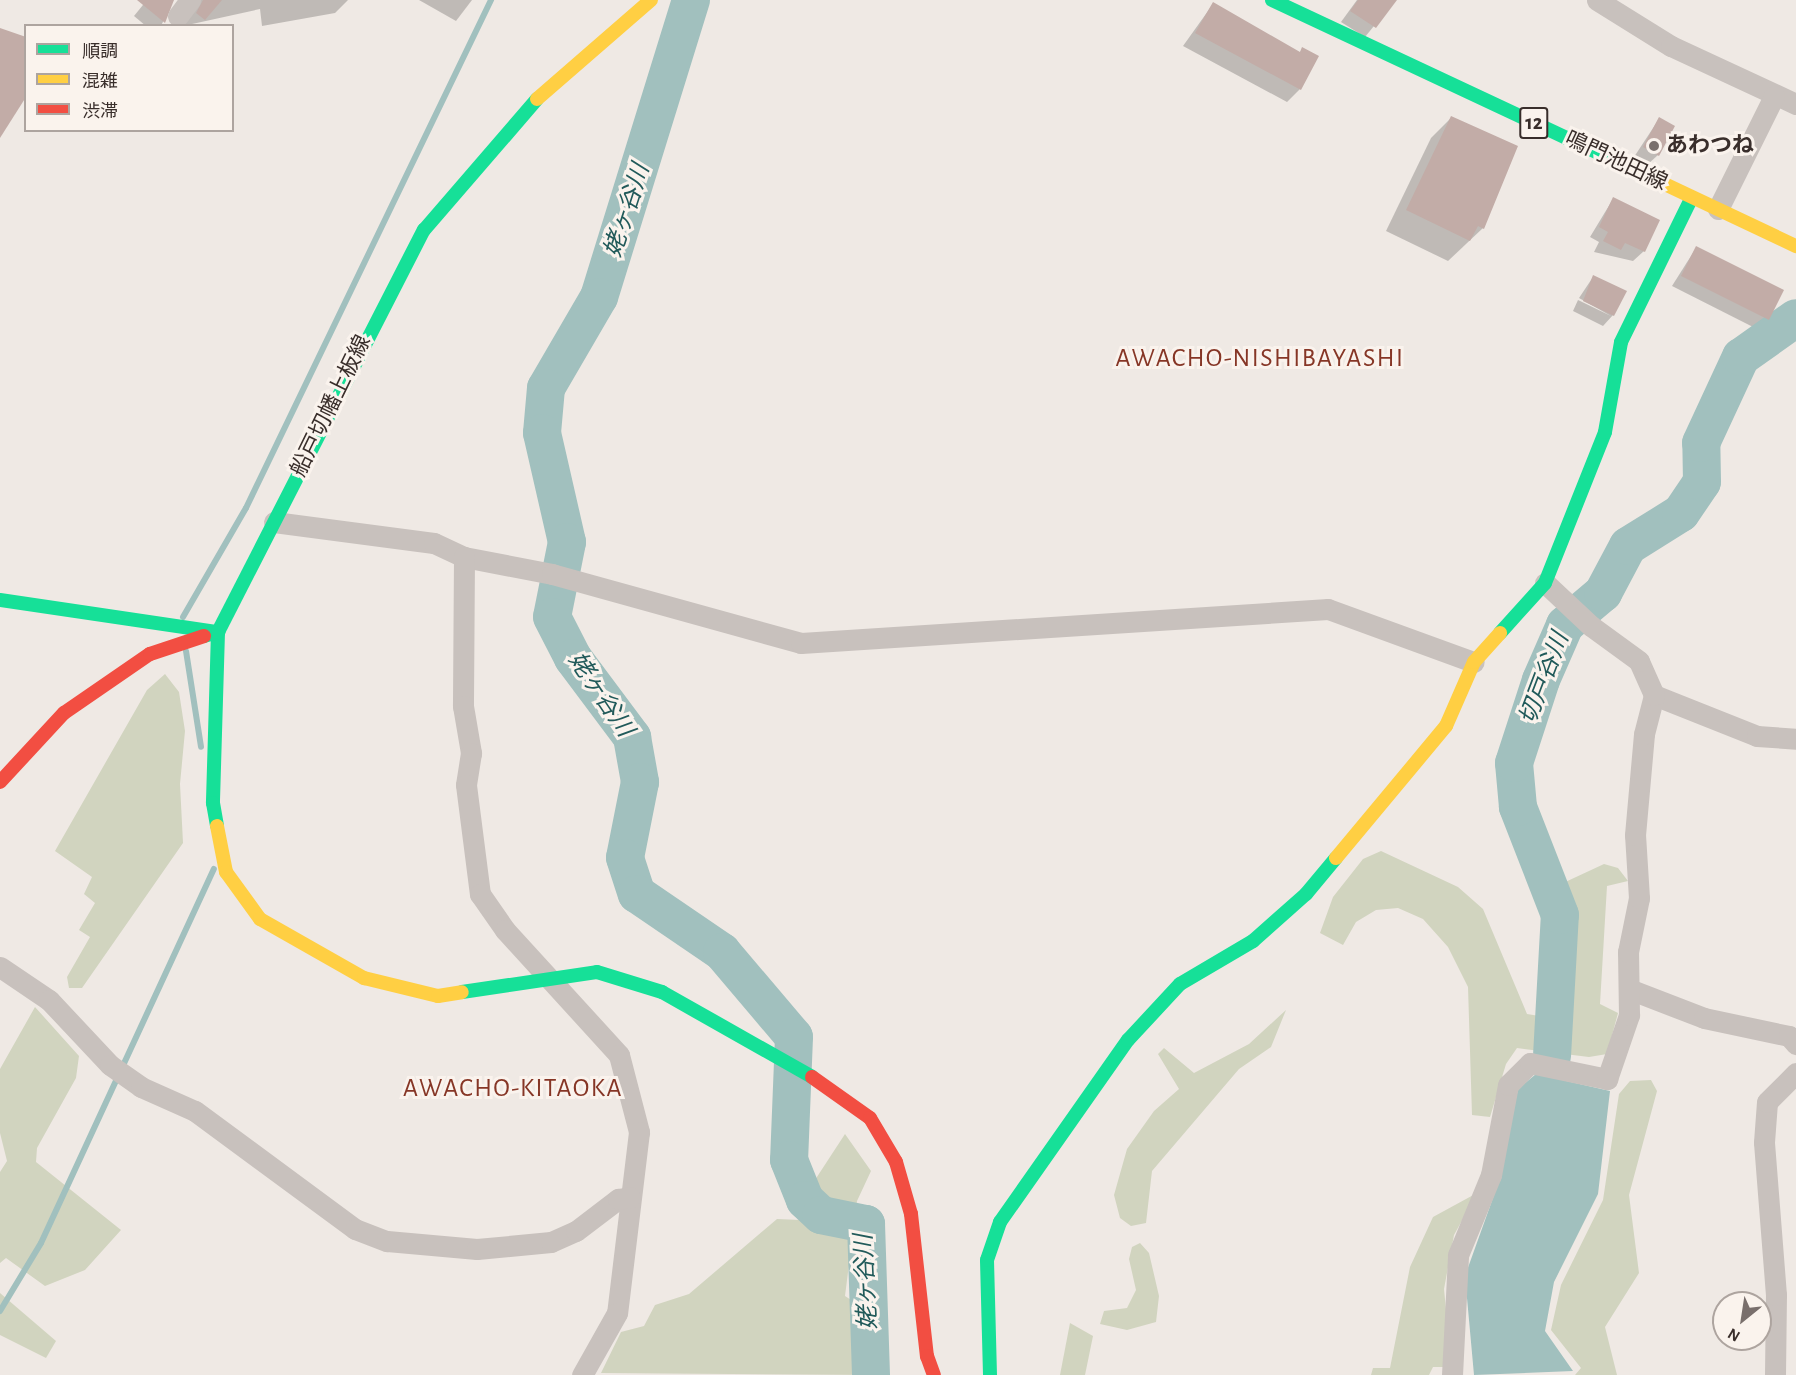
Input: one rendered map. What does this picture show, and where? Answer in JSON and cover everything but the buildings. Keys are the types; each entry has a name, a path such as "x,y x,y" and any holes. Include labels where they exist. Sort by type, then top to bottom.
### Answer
{"street":[{"name":"船戸切幡上板線","path":"218,632 424,230 552,82 651,0"},
{"name":"鳴門池田線","path":"1272,0 1796,246"},
{"path":"1597,0 1671,46 1774,96 1796,104"},
{"path":"1718,209 1774,96"},
{"path":"990,1375 987,1260 1000,1222 1128,1040 1180,984 1253,941 1306,894 1446,726 1474,662 1545,583 1605,432 1621,342 1692,197"},
{"path":"274,522 434,543 464,556 560,577 801,643 1328,609 1474,662"},
{"path":"464,556 464,706 471,753 466,785 480,894 545,976 619,1055 639,1132 617,1312 582,1375"},
{"path":"1452,1375 1458,1255 1491,1175 1508,1085 1530,1063 1607,1079 1629,1015 1628,952 1640,898 1635,835 1642,757 1654,695 1639,661 1577,613 1545,583"},
{"path":"0,600 218,632"},
{"path":"0,782 64,713 150,654 218,632"},
{"path":"218,632 213,803 226,872 260,919 364,978 438,996 493,990 545,976 597,972 662,992 818,1080 870,1118 896,1162 911,1214 927,1356 934,1375"},
{"path":"1654,695 1757,736 1796,739"},
{"path":"0,967 49,1000 110,1065 141,1087 195,1111 355,1229 387,1241 477,1249 551,1242 576,1231 618,1199 630,1197"},
{"path":"1629,989 1704,1018 1789,1036 1796,1044"},
{"path":"1775,1375 1776,1295 1764,1142 1767,1102 1796,1074"}],"green space":[{"path":"165,674 179,692 185,731 180,784 183,843 82,988 69,988 67,977 90,937 79,930 95,903 84,894 92,877 55,851 147,690"},
{"path":"1381,851 1458,887 1483,909 1527,1014 1564,1020 1569,920 1561,884 1604,864 1618,868 1628,881 1607,886 1600,1004 1618,1013 1607,1054 1589,1057 1517,1048 1506,1064 1490,1117 1472,1115 1468,987 1448,947 1423,919 1398,908 1376,910 1356,922 1343,945 1320,933 1333,897 1363,859"},
{"path":"35,1007 79,1056 76,1078 37,1148 36,1162 121,1230 85,1270 45,1286 6,1258 0,1263 0,1172 7,1161 0,1133 0,1069"},
{"path":"1286,1010 1271,1047 1239,1069 1152,1171 1146,1223 1131,1226 1120,1218 1114,1195 1127,1149 1154,1111 1179,1089 1158,1054 1164,1048 1194,1073 1249,1044"},
{"path":"1651,1080 1657,1091 1629,1195 1639,1273 1605,1327 1617,1375 1575,1375 1581,1368 1551,1330 1561,1285 1603,1200 1619,1094 1630,1081"},
{"path":"845,1134 871,1171 857,1201 845,1296 862,1307 878,1375 601,1373 621,1332 644,1326 655,1305 689,1294 777,1219 800,1220 813,1183"},
{"path":"1477,1193 1454,1235 1444,1289 1449,1340 1444,1367 1433,1367 1429,1375 1371,1375 1373,1368 1390,1368 1410,1267 1433,1217"},
{"path":"1140,1243 1149,1253 1159,1296 1156,1322 1127,1330 1100,1324 1104,1311 1127,1308 1136,1290 1129,1259 1132,1247"},
{"path":"0,1293 56,1341 46,1358 0,1335"},
{"path":"1070,1323 1093,1336 1085,1375 1060,1375"}],"water":[{"path":"1536,1074 1610,1091 1598,1194 1554,1282 1545,1331 1573,1371 1474,1375 1465,1276 1498,1184 1518,1089"}],"waterway":[{"path":"183,617 246,508 491,0"},
{"name":"姥ヶ谷川","path":"691,0 599,297 546,388 542,433 567,542 552,617 573,658 632,737 640,782 625,858 637,894 722,952 794,1037 789,1160 805,1200 821,1215 866,1224 871,1375"},
{"name":"切戸谷川","path":"1552,1056 1560,915 1518,807 1514,763 1541,680 1565,625 1603,593 1628,546 1681,513 1702,482 1701,443 1741,357 1796,318"},
{"path":"186,651 201,747"},
{"path":"0,1311 41,1243 214,869"}],"traffic: fast":[{"path":"1272,0 1618,162"},
{"path":"204,636 218,632 424,230 537,99"},
{"path":"1500,633 1545,583 1605,432 1621,342 1692,197"},
{"path":"0,600 218,632 213,803 217,826"},
{"path":"990,1375 987,1260 1000,1222 1128,1040 1180,984 1253,941 1306,894 1336,858"},
{"path":"462,992 597,972 662,992 812,1077"}],"traffic: slow":[{"path":"537,99 651,0"},
{"path":"1618,162 1796,246"},
{"path":"1336,858 1446,726 1474,662 1500,633"},
{"path":"217,826 226,872 260,919 364,978 438,996 462,992"}],"traffic: jam":[{"path":"0,782 64,713 150,654 204,636"},
{"path":"812,1077 870,1118 896,1162 911,1214 927,1356 934,1375"}],"place":[{"name":"あわつね","path":"1654,146"}],"district":[{"name":"AWACHO-NISHIBAYASHI","path":"1260,359"},
{"name":"AWACHO-KITAOKA","path":"513,1089"}]}
